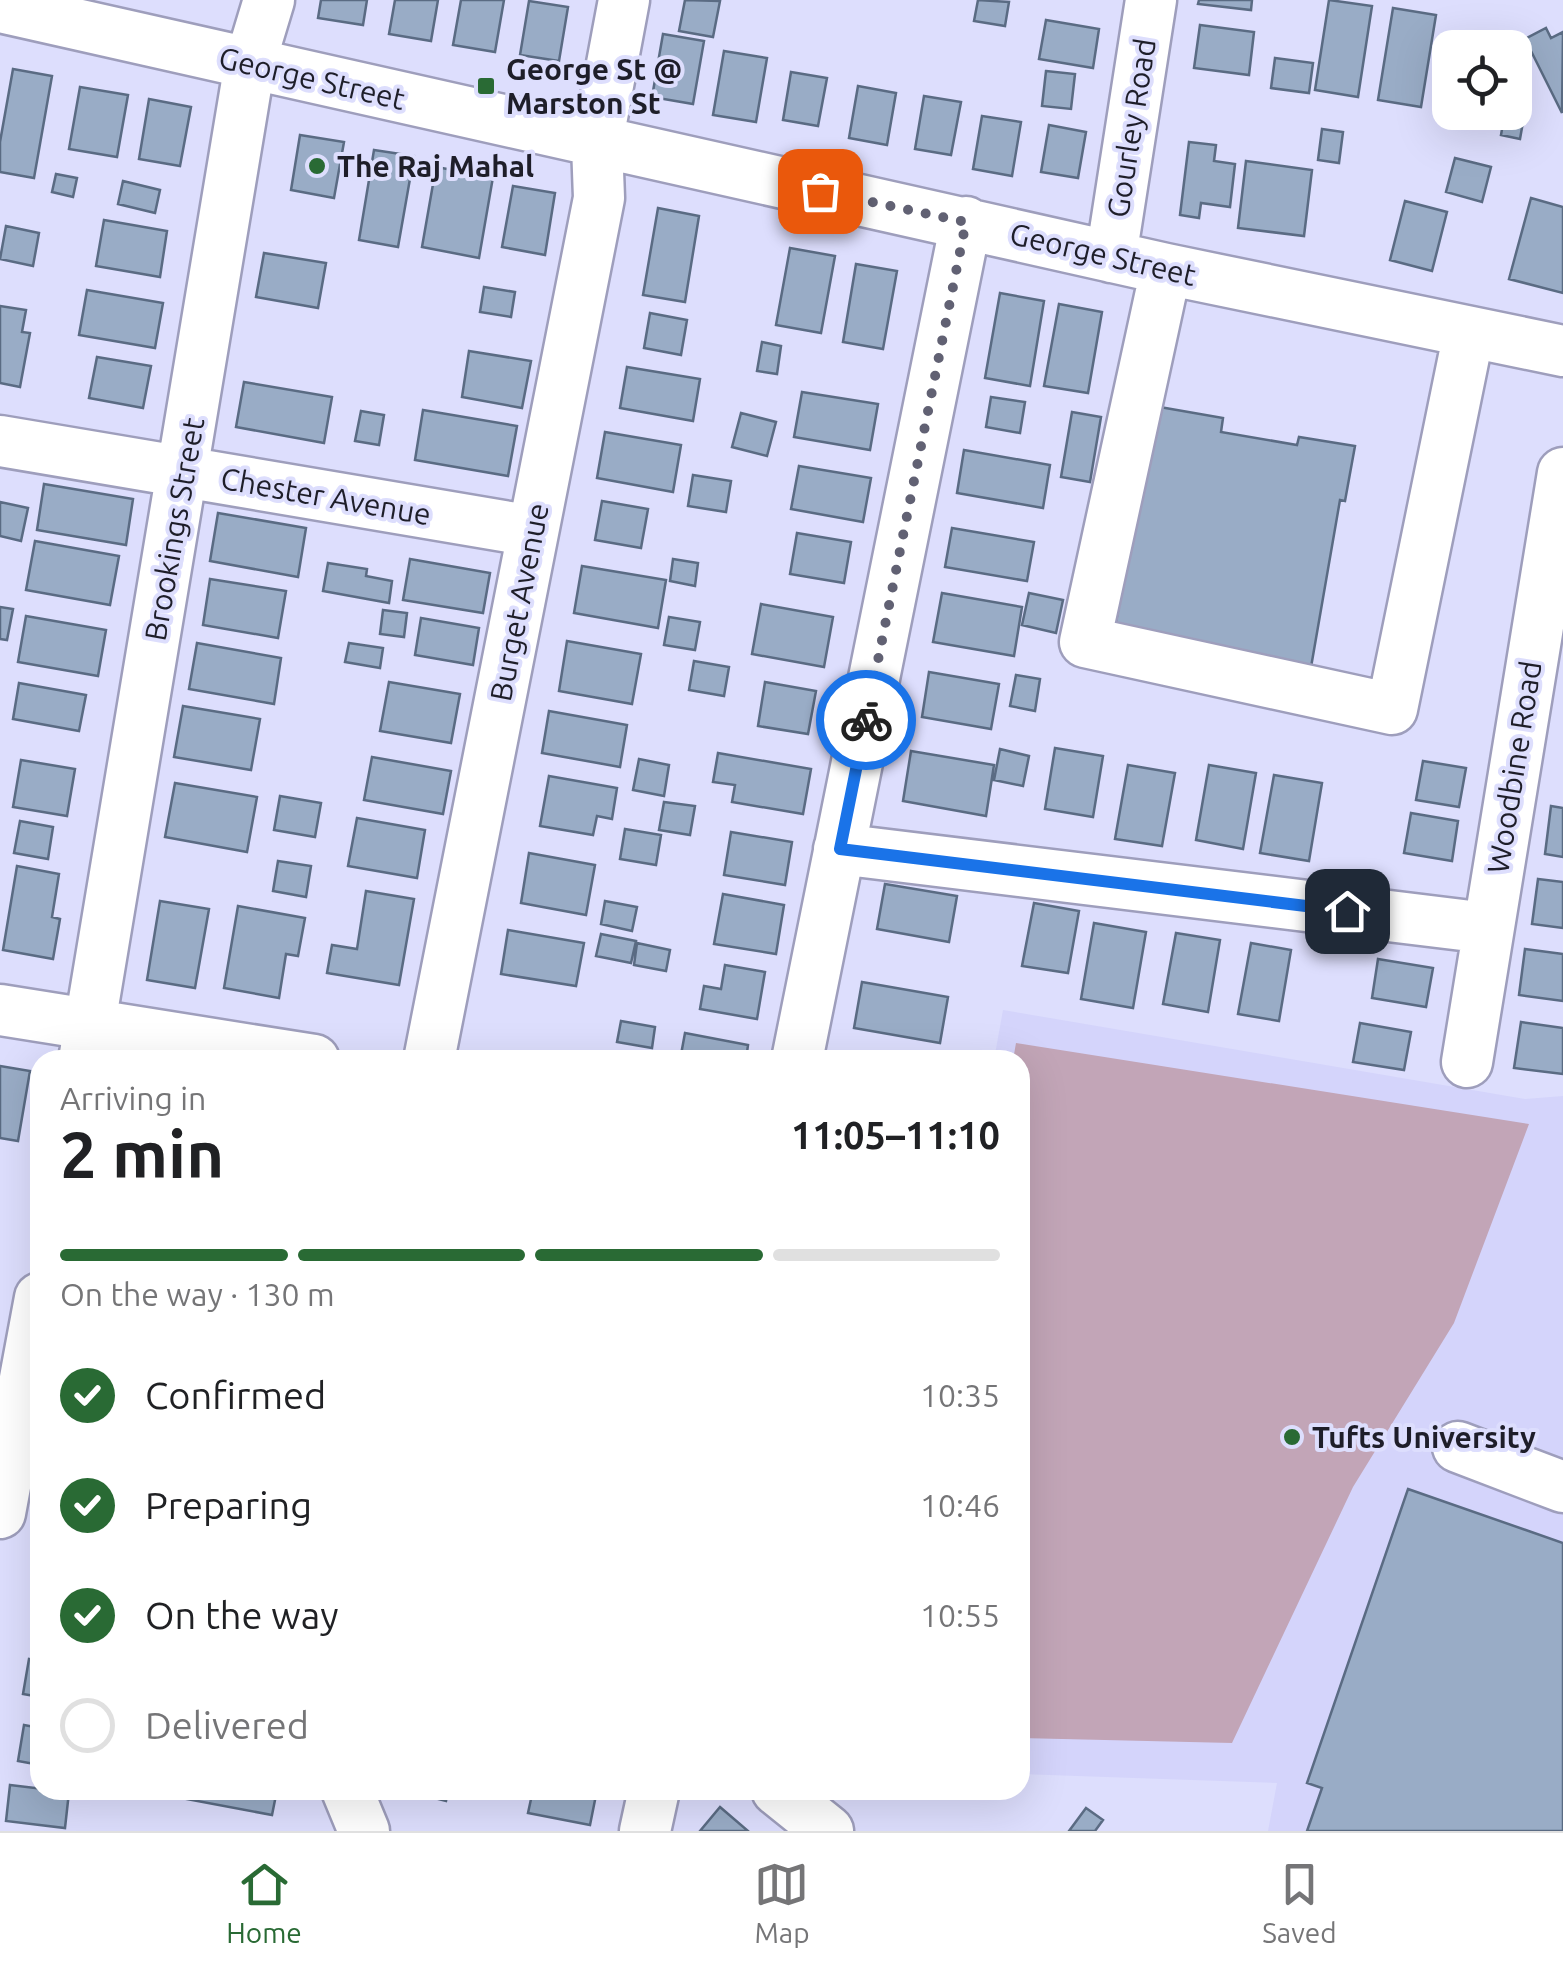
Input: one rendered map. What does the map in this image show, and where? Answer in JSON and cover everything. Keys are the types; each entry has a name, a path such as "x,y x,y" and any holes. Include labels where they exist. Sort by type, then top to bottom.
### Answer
{"street":[{"name":"Brookings Street","path":"87,1043 250,63 269,0"},
{"name":"Burget Avenue","path":"431,1050 600,198 596,144 624,0"},
{"name":"Gourley Road","path":"1111,257 1151,0"},
{"name":"George Street","path":"0,7 596,144 966,222 1166,269 1563,350"},
{"path":"799,1050 966,222"},
{"path":"1166,269 1085,642 1392,708 1470,332"},
{"name":"Chester Avenue","path":"0,441 533,531"},
{"name":"Woodbine Road","path":"1467,1062 1563,473"},
{"path":"840,849 1487,928"},
{"path":"0,1010 87,1043 180,1050"},
{"path":"0,1512 30,1352"},
{"path":"1458,1447 1563,1487"},
{"path":"351,1800 364,1831"},
{"path":"646,1831 652,1800"},
{"path":"790,1800 828,1831"}],"shaded area":[{"name":"Tufts University","path":"1003,1010 1525,1099 1563,1096 1563,1831 1268,1831 1277,1783 1030,1774 1030,1050 996,1050"},
{"path":"1016,1043 1529,1124 1454,1323 1353,1487 1232,1743 1030,1738 1030,1050 1015,1050"}],"building":[{"path":"321,0 367,0 363,25 318,18"},
{"path":"395,0 438,0 431,41 389,34"},
{"path":"461,0 504,0 495,52 453,45"},
{"path":"685,0 720,1 713,37 679,31"},
{"path":"978,0 1009,2 1005,26 974,21"},
{"path":"1199,0 1252,0 1251,10 1198,4"},
{"path":"1329,0 1372,6 1358,97 1315,90"},
{"path":"529,1 568,7 559,61 520,55"},
{"path":"1393,8 1436,15 1421,107 1378,100"},
{"path":"1046,20 1099,29 1093,68 1039,59"},
{"path":"1200,25 1254,32 1249,75 1194,68"},
{"path":"1546,28 1551,38 1563,32 1562,113 1532,53 1532,35"},
{"path":"663,34 704,41 693,104 652,97"},
{"path":"724,51 767,58 756,122 713,115"},
{"path":"1275,58 1313,63 1309,93 1271,88"},
{"path":"13,69 52,76 34,178 0,172 0,142"},
{"path":"1046,71 1075,74 1071,109 1042,106"},
{"path":"791,72 827,78 818,126 783,120"},
{"path":"858,86 896,93 887,145 849,138"},
{"path":"80,87 128,95 117,157 69,149"},
{"path":"924,96 961,102 951,155 915,149"},
{"path":"149,99 191,107 180,166 139,159"},
{"path":"982,116 1021,122 1012,176 973,169"},
{"path":"1049,125 1086,132 1078,178 1041,172"},
{"path":"1322,129 1343,132 1339,163 1318,160"},
{"path":"1502,130 1522,130 1520,139 1501,135"},
{"name":"The Raj Mahal","path":"300,135 344,142 334,198 291,190"},
{"path":"1189,142 1216,145 1214,161 1235,164 1230,207 1201,203 1199,218 1180,215"},
{"path":"374,150 414,156 398,247 359,240"},
{"path":"1455,158 1491,167 1482,202 1446,192"},
{"path":"1246,161 1312,170 1304,236 1238,228"},
{"path":"436,167 493,177 479,258 422,247"},
{"path":"56,174 77,178 73,197 52,192"},
{"path":"123,181 160,190 155,213 118,204"},
{"path":"513,186 555,193 545,255 502,247"},
{"path":"1531,198 1563,207 1563,293 1509,279"},
{"path":"1405,201 1447,212 1432,271 1390,260"},
{"path":"658,208 699,216 685,302 643,295"},
{"path":"104,220 167,231 160,277 96,266"},
{"path":"6,226 39,233 33,266 0,259"},
{"path":"790,248 835,256 821,333 776,325"},
{"path":"264,253 326,263 318,308 256,297"},
{"path":"856,264 897,271 883,349 843,342"},
{"path":"484,287 515,292 511,317 480,312"},
{"path":"87,290 163,303 155,348 79,335"},
{"path":"1000,293 1044,301 1030,386 985,378"},
{"path":"1059,304 1102,312 1088,393 1044,386"},
{"path":"0,306 26,310 22,332 30,333 20,387 0,383"},
{"path":"650,313 687,320 681,355 644,348"},
{"path":"762,342 781,346 777,374 757,371"},
{"path":"469,351 531,361 522,408 462,397"},
{"path":"97,357 151,366 143,408 89,398"},
{"path":"627,367 700,379 693,421 620,408"},
{"path":"244,382 332,397 324,443 236,427"},
{"path":"802,392 878,404 870,450 794,437"},
{"path":"991,397 1025,402 1020,433 986,427"},
{"path":"1154,406 1223,418 1221,432 1297,445 1299,437 1355,446 1345,501 1340,500 1310,673 1113,639"},
{"path":"423,410 517,426 508,476 415,460"},
{"path":"361,411 384,415 379,445 355,441"},
{"path":"1072,412 1101,417 1090,482 1061,477"},
{"path":"741,413 776,422 767,456 732,447"},
{"path":"605,432 681,445 673,492 597,478"},
{"path":"964,450 1050,465 1043,508 957,493"},
{"path":"799,466 871,478 863,522 791,509"},
{"path":"693,475 731,481 726,512 688,506"},
{"path":"44,484 133,499 126,545 37,530"},
{"path":"602,501 648,509 641,548 595,540"},
{"path":"0,502 28,508 21,541 0,536"},
{"path":"218,513 306,528 298,577 210,561"},
{"path":"952,528 1034,542 1027,581 945,567"},
{"path":"797,533 851,542 844,583 790,574"},
{"path":"35,541 119,556 110,605 26,590"},
{"path":"410,559 490,573 483,613 403,600"},
{"path":"673,559 698,563 695,586 670,581"},
{"path":"328,563 367,569 366,576 392,581 389,603 323,591"},
{"path":"582,566 666,580 658,628 574,613"},
{"path":"210,579 286,591 278,638 203,625"},
{"path":"942,593 1022,607 1014,656 933,642"},
{"path":"1029,593 1063,600 1056,633 1022,625"},
{"path":"761,604 833,617 824,667 752,654"},
{"path":"0,607 13,609 7,640 0,639"},
{"path":"383,610 407,613 404,637 380,634"},
{"path":"26,616 106,630 98,676 18,662"},
{"path":"669,617 700,622 695,650 664,645"},
{"path":"421,618 479,628 473,665 415,655"},
{"path":"567,641 641,654 632,704 559,691"},
{"path":"197,643 281,658 274,704 189,689"},
{"path":"349,643 383,648 380,668 345,662"},
{"path":"694,661 729,667 724,696 689,690"},
{"path":"929,672 999,684 991,729 922,717"},
{"path":"1016,675 1040,679 1035,711 1010,706"},
{"path":"389,682 460,694 451,743 380,731"},
{"path":"765,682 816,691 808,734 758,726"},
{"path":"19,683 86,695 79,731 13,719"},
{"path":"183,706 260,719 251,770 174,757"},
{"path":"549,711 627,725 620,767 542,753"},
{"path":"1055,748 1103,756 1093,817 1045,809"},
{"path":"1000,749 1029,756 1023,786 994,780"},
{"path":"911,751 994,765 986,816 903,801"},
{"path":"718,753 811,769 803,814 732,802 735,785 713,782"},
{"path":"372,757 451,771 443,814 364,800"},
{"path":"639,759 669,765 664,796 633,790"},
{"path":"21,760 75,769 67,816 13,807"},
{"path":"1423,761 1466,768 1459,807 1416,800"},
{"path":"1128,765 1175,773 1162,846 1115,839"},
{"path":"1209,765 1256,773 1243,849 1196,840"},
{"path":"1274,775 1322,783 1309,861 1260,853"},
{"path":"549,776 617,788 612,819 597,816 593,835 540,826"},
{"path":"175,783 257,797 247,852 165,837"},
{"path":"280,796 321,803 315,837 274,830"},
{"path":"664,802 695,806 690,835 659,830"},
{"path":"1551,806 1563,808 1563,857 1545,854"},
{"path":"1411,813 1458,821 1452,861 1404,853"},
{"path":"357,818 425,830 417,878 348,866"},
{"path":"20,821 53,827 48,859 14,853"},
{"path":"625,829 661,835 656,865 620,859"},
{"path":"731,832 792,842 785,885 724,875"},
{"path":"529,853 595,865 586,915 521,903"},
{"path":"278,861 311,866 306,897 273,891"},
{"path":"17,866 59,874 52,917 60,919 53,959 3,950"},
{"path":"1538,879 1563,882 1563,928 1532,924"},
{"path":"885,884 957,896 949,942 877,929"},
{"path":"366,891 414,899 399,985 327,973 332,945 357,949"},
{"path":"723,894 784,905 776,954 714,944"},
{"path":"160,901 209,909 195,988 147,980"},
{"path":"605,901 637,907 632,931 601,924"},
{"path":"1034,903 1079,911 1068,973 1022,966"},
{"path":"238,906 305,918 298,956 286,954 279,998 224,988"},
{"path":"1094,923 1146,932 1133,1008 1081,999"},
{"path":"508,930 584,943 576,986 501,974"},
{"path":"1176,933 1220,940 1208,1012 1163,1004"},
{"path":"601,934 636,941 631,963 596,956"},
{"path":"637,943 670,950 666,971 634,965"},
{"path":"1251,943 1291,950 1279,1021 1238,1014"},
{"path":"1525,949 1563,954 1563,1001 1519,995"},
{"path":"1378,959 1433,968 1426,1007 1372,998"},
{"path":"725,965 765,972 757,1019 700,1009 704,986 721,989"},
{"path":"862,982 948,997 940,1043 854,1028"},
{"path":"621,1021 655,1027 652,1048 617,1042"},
{"path":"1521,1022 1563,1028 1563,1074 1514,1068"},
{"path":"1360,1023 1411,1032 1404,1070 1353,1062"},
{"path":"685,1033 748,1045 747,1050 682,1050"},
{"path":"0,1066 30,1071 18,1141 0,1138"},
{"path":"1408,1489 1563,1543 1563,1831 1307,1831 1322,1788 1307,1783"},
{"path":"29,1659 30,1659 30,1695 23,1694"},
{"path":"24,1725 30,1726 30,1763 18,1761"},
{"path":"10,1785 30,1787 30,1800 68,1800 65,1828 6,1821"},
{"path":"192,1800 275,1800 272,1815"},
{"path":"531,1800 595,1800 590,1825 528,1813"},
{"path":"720,1807 748,1831 700,1831"},
{"path":"1086,1808 1103,1820 1095,1831 1069,1831"}],"way so far":[{"path":"820,191 966,222 866,720"}],"place":[{"name":"George St @ Marston St","path":"486,86"},
{"name":"The Raj Mahal","path":"317,166"},
{"name":"Tufts University","path":"1292,1437"}],"route":[{"path":"866,720 840,849 1347,911"}]}
